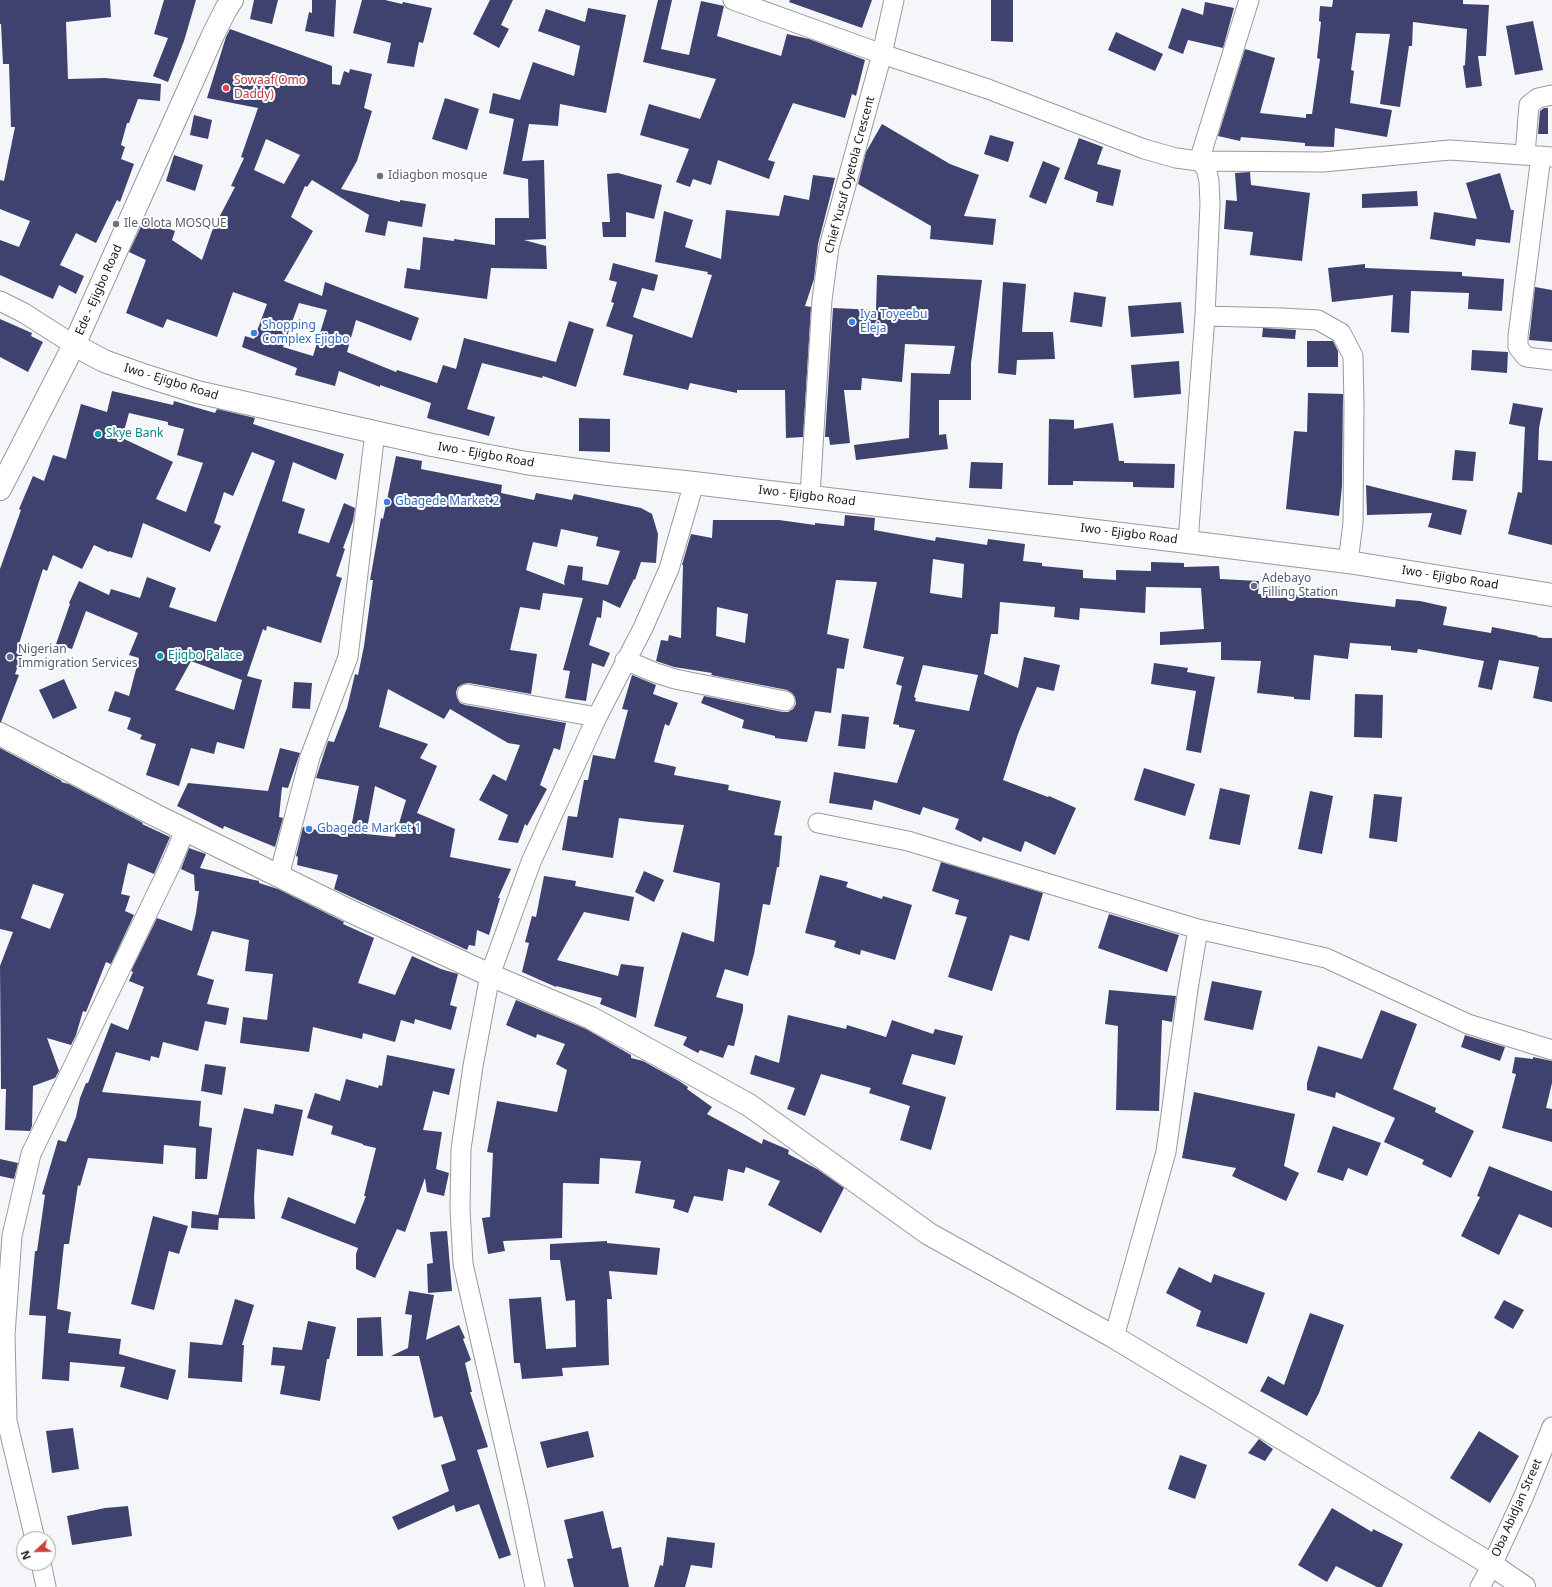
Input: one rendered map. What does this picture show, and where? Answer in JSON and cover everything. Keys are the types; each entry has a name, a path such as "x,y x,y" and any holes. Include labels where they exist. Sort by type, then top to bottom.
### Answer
{"main road":[{"name":"Ede - Ejigbo Road","path":"0,489 74,345 213,35 232,0"},
{"name":"Iwo - Ejigbo Road","path":"74,345 104,361 197,392 375,432 526,463 608,474 694,482 1348,562 1552,595"},
{"path":"0,734 185,830 352,912 490,975 591,1018 749,1105 929,1234 1114,1337 1492,1565 1524,1587"}],"street":[{"path":"733,0 882,54 988,89 1144,149 1176,158 1199,161 1323,162 1450,150 1539,156"},
{"name":"Chief Yusuf Oyetola Crescent","path":"810,496 822,300 829,247 882,54 894,0"},
{"path":"1199,161 1249,0"},
{"path":"1552,94 1538,98 1529,106 1539,156 1518,336 1518,348 1526,357 1552,360"},
{"path":"1188,542 1205,316 1210,204 1209,180 1206,168 1199,161"},
{"path":"0,302 30,317 74,345"},
{"path":"1205,316 1318,320 1341,334 1353,356 1353,524 1348,562"},
{"path":"280,876 307,764 348,657 375,432"},
{"path":"535,1587 517,1500 463,1264 460,1209 461,1149 473,1066 490,975 531,862 597,717 643,628 669,569 694,482"},
{"path":"626,660 656,673 675,679 785,701"},
{"path":"467,694 597,717"},
{"path":"818,823 908,841 1198,929 1326,958 1468,1024 1552,1050"},
{"path":"33,1531 7,1421 5,1335 12,1236 31,1154 171,864 185,830"},
{"path":"1114,1337 1166,1152 1188,989 1198,929"},
{"name":"Oba Abidjan Street","path":"1480,1587 1492,1565 1523,1498 1552,1427"},
{"path":"43,1571 46,1587"}],"building":[{"path":"0,0 110,0 111,17 66,22 68,79 105,78 161,84 160,101 138,99 129,123 127,123 121,145 125,147 121,159 134,164 120,202 117,200 96,243 76,233 60,265 84,276 76,294 59,285 53,299 0,275 0,240 19,247 30,221 0,209 0,180 4,181 15,127 11,127 9,64 3,64"},
{"path":"164,0 196,0 184,41 168,82 153,76 168,38 154,34"},
{"path":"254,0 278,0 272,24 250,19"},
{"path":"312,0 336,0 334,37 305,31 309,12 312,13"},
{"path":"362,0 385,0 402,4 403,2 432,8 423,43 419,42 414,67 387,63 391,43 353,33"},
{"path":"490,0 513,0 501,25 509,29 499,48 473,34"},
{"path":"658,0 672,0 661,49 689,55 701,1 724,6 717,36 781,56 787,34 809,39 865,60 856,96 852,94 845,118 793,103 768,160 775,162 769,179 718,160 711,185 693,179 690,187 676,182 689,149 640,135 649,104 700,119 716,79 643,62"},
{"path":"790,0 872,0 862,28 789,2"},
{"path":"991,0 1013,0 1013,42 991,41"},
{"path":"1333,0 1463,0 1463,4 1489,5 1486,56 1478,56 1482,86 1466,88 1463,66 1465,65 1467,29 1413,22 1412,46 1409,46 1400,107 1380,104 1390,34 1356,33 1351,70 1354,71 1350,103 1392,110 1387,137 1335,128 1334,147 1305,146 1305,143 1241,137 1240,141 1218,136 1245,49 1275,58 1260,113 1306,118 1306,114 1312,114 1320,59 1317,58 1321,22 1319,21 1320,6 1332,7"},
{"path":"1205,2 1234,8 1223,48 1188,40 1183,54 1168,48 1182,8 1203,15"},
{"path":"588,8 626,15 606,113 560,104 558,126 529,124 522,161 544,160 546,239 524,240 546,246 547,269 491,268 487,299 404,288 407,268 420,270 423,237 454,241 454,239 495,245 495,218 529,218 528,179 503,174 514,119 489,113 493,93 520,100 533,62 574,76 580,46 538,31 546,9 585,22"},
{"path":"1533,21 1543,70 1515,75 1506,26"},
{"path":"230,29 332,66 332,84 340,85 344,71 349,73 350,69 372,74 364,108 372,111 357,161 341,189 400,202 400,200 426,204 422,227 388,221 385,236 365,232 369,215 312,180 307,187 305,186 291,217 313,231 284,281 322,296 325,282 419,318 411,341 356,320 347,352 396,372 397,370 437,383 443,365 456,369 464,338 556,362 569,321 594,329 576,387 543,376 542,378 482,363 467,409 495,417 489,436 427,418 431,403 380,385 380,387 339,371 335,386 295,375 297,368 242,347 245,336 254,339 267,304 233,292 217,337 167,319 163,328 126,313 146,260 129,252 144,220 175,231 172,240 202,260 212,231 235,187 231,186 244,158 241,157 258,108 207,98 226,37","holes":["266,139 300,155 284,184 254,170","299,303 327,310 313,356 283,347"]},
{"path":"1116,32 1163,54 1155,71 1108,50"},
{"path":"445,98 479,109 467,150 432,139"},
{"path":"1544,108 1548,108 1548,134 1538,134 1540,111"},
{"path":"194,115 212,120 208,139 190,135"},
{"path":"882,124 950,164 979,175 964,216 996,219 993,245 930,239 931,226 858,184 866,152"},
{"path":"990,135 1014,142 1008,162 984,154"},
{"path":"1079,138 1103,147 1097,164 1121,170 1113,206 1096,202 1098,192 1064,179"},
{"path":"174,155 203,165 195,191 166,181"},
{"path":"1043,161 1060,168 1046,204 1029,197"},
{"path":"1250,172 1251,185 1310,193 1302,261 1250,255 1253,232 1224,229 1226,200 1237,201 1235,173"},
{"path":"618,173 662,185 654,219 626,212 626,237 603,237 602,222 610,222 607,174"},
{"path":"1500,173 1511,210 1514,210 1510,243 1476,239 1475,246 1430,239 1434,212 1477,219 1466,183"},
{"path":"813,175 835,178 818,244 814,279 805,306 811,307 803,437 786,438 785,390 737,390 737,393 690,383 688,390 623,375 633,335 606,326 614,303 611,302 617,282 609,280 613,263 658,275 654,291 642,288 633,317 692,338 712,275 707,274 708,272 655,262 664,211 693,220 685,247 721,259 726,210 779,216 784,195 809,200"},
{"path":"1417,191 1418,206 1362,208 1362,194"},
{"path":"1365,264 1365,268 1462,272 1462,276 1504,279 1502,311 1468,309 1469,293 1411,291 1409,333 1391,332 1393,295 1332,302 1328,268"},
{"path":"877,275 982,280 971,363 971,400 939,400 939,435 946,434 948,449 856,460 854,445 909,438 911,373 950,374 955,346 905,344 902,382 862,378 861,390 844,390 850,443 830,445 829,437 825,437 833,308 876,310"},
{"path":"1003,282 1026,284 1022,332 1053,332 1055,359 1017,360 1016,375 998,373"},
{"path":"1535,287 1552,290 1552,342 1529,340"},
{"path":"1074,292 1106,297 1102,327 1070,322"},
{"path":"1181,302 1184,333 1131,337 1128,306"},
{"path":"0,319 32,333 31,336 43,342 28,372 0,357"},
{"path":"1263,328 1296,330 1295,339 1262,337"},
{"path":"1307,341 1333,341 1338,351 1338,367 1307,367"},
{"path":"1472,350 1508,352 1507,373 1471,370"},
{"path":"1179,361 1181,394 1134,398 1131,365"},
{"path":"112,391 173,405 174,401 215,413 217,409 255,418 253,424 344,454 336,480 293,462 282,501 305,509 298,533 329,543 344,503 355,508 353,521 343,548 345,549 336,576 342,578 321,643 267,626 266,631 263,629 247,676 262,680 244,749 217,742 214,754 191,748 179,786 146,775 156,744 140,739 142,735 127,729 131,718 108,711 115,691 129,696 139,658 129,655 138,633 86,611 72,649 56,644 70,604 69,603 79,581 109,595 111,589 140,598 147,577 176,588 169,607 216,622 275,461 252,452 233,496 224,492 214,523 221,526 210,552 143,523 132,558 109,552 94,545 82,569 53,555 47,571 43,569 16,653 22,655 15,674 19,675 0,722 0,569 21,510 19,509 33,476 44,481 53,455 66,459 81,404 107,412","holes":["129,413 168,422 168,425 184,429 177,455 203,463 186,512 156,499 173,462 122,438","191,661 242,680 234,710 175,690"]},
{"path":"1308,393 1343,394 1342,486 1339,516 1286,509 1294,431 1307,432"},
{"path":"1513,403 1543,408 1539,428 1538,460 1552,461 1552,545 1508,534 1518,492 1522,493 1525,427 1509,424"},
{"path":"579,418 610,419 610,452 579,451"},
{"path":"1049,419 1074,420 1074,429 1113,423 1119,461 1124,461 1124,463 1175,464 1174,488 1133,487 1133,482 1073,481 1073,485 1048,485"},
{"path":"1455,450 1476,452 1473,481 1452,480"},
{"path":"396,456 422,461 421,469 502,485 501,493 534,500 536,493 572,500 574,494 641,508 652,514 658,534 656,563 641,562 635,580 634,579 620,608 603,600 601,618 597,617 589,645 610,653 604,667 592,663 586,701 565,698 570,671 563,670 583,598 543,593 540,610 520,607 510,650 537,654 531,694 469,683 458,687 456,692 457,698 460,703 465,705 566,723 560,750 554,748 540,785 547,789 527,826 525,824 518,843 498,840 508,815 479,800 493,774 506,781 520,745 508,743 450,709 444,719 388,689 379,727 428,744 420,758 437,766 417,813 455,829 450,857 511,869 498,898 500,898 489,935 477,930 475,946 469,945 467,950 334,889 338,875 297,865 298,857 296,856 303,827 348,837 348,833 350,833 359,786 316,778 328,741 334,742 347,708 355,674 358,675 364,646 373,580 370,580 381,518 383,519","holes":["561,529 598,537 596,546 620,551 608,585 582,580 583,567 568,565 564,582 565,585 526,570 533,542 557,547","375,786 406,800 395,837 366,834"]},
{"path":"971,462 1003,463 1002,489 969,488"},
{"path":"1366,485 1467,510 1461,535 1428,527 1432,513 1367,515"},
{"path":"845,515 875,518 874,530 935,541 936,537 987,545 988,539 1025,544 1023,561 1042,563 1042,566 1083,570 1083,578 1116,580 1116,570 1151,571 1151,562 1184,563 1184,567 1219,566 1220,579 1259,581 1258,594 1312,595 1312,597 1395,607 1396,599 1420,601 1447,607 1443,625 1491,633 1492,627 1538,636 1537,637 1552,638 1552,702 1533,698 1539,667 1499,660 1492,690 1478,687 1484,661 1418,649 1417,653 1391,650 1391,646 1350,643 1348,659 1314,655 1310,700 1257,693 1261,661 1221,660 1221,642 1160,645 1160,632 1204,629 1201,588 1146,587 1145,613 1080,608 1079,620 1054,617 1055,607 1000,602 998,634 991,634 984,674 1018,688 1024,657 1060,665 1054,691 1037,687 1018,734 1003,780 1048,797 1049,796 1076,808 1055,855 1025,841 1021,852 983,837 981,842 955,829 959,819 923,807 920,815 874,800 872,810 829,803 834,772 897,783 915,730 899,727 899,725 893,724 902,686 896,684 904,657 863,648 877,582 836,580 827,634 849,639 844,669 837,668 831,713 815,711 807,742 775,738 775,736 742,728 744,720 701,703 704,696 788,712 793,709 796,704 795,697 787,690 711,675 712,673 674,667 656,661 661,640 668,641 669,635 681,638 682,565 691,534 712,538 713,520 779,520 815,525 815,523 844,526","holes":["933,559 964,564 962,598 930,593","717,607 748,614 745,643 716,636","923,665 978,675 969,711 915,701 916,698 914,697"]},
{"path":"1154,663 1188,668 1187,672 1215,677 1201,753 1186,750 1196,691 1151,684"},
{"path":"632,675 656,685 653,694 678,703 669,726 665,724 654,762 676,767 674,775 729,785 728,790 781,801 774,835 782,836 779,867 777,867 770,905 763,904 754,954 748,976 725,969 716,997 743,1004 743,1010 734,1046 728,1045 723,1058 700,1050 698,1053 683,1045 687,1037 654,1026 682,932 714,942 720,883 673,872 684,825 619,818 613,858 562,850 568,816 577,817 584,780 588,780 593,755 615,759 628,710 622,709"},
{"path":"64,679 77,708 53,719 39,690"},
{"path":"294,682 312,683 310,709 292,708"},
{"path":"1355,694 1383,695 1382,738 1354,737"},
{"path":"842,714 869,717 865,749 838,746"},
{"path":"0,748 62,781 61,782 69,784 143,823 142,824 170,837 154,874 128,863 121,894 130,896 125,911 134,915 111,964 106,962 86,1012 83,1011 76,1035 71,1045 47,1038 59,1071 55,1078 33,1086 32,1126 30,1131 5,1130 6,1089 1,1089 0,966 13,932 0,929","holes":["33,884 64,894 50,929 21,918"]},
{"path":"280,748 300,753 288,788 282,787 279,817 283,818 275,847 224,826 223,829 177,806 188,783 268,791"},
{"path":"1144,768 1195,784 1185,816 1134,800"},
{"path":"1220,788 1250,795 1240,845 1209,839"},
{"path":"1310,791 1333,796 1322,854 1298,849"},
{"path":"1374,794 1402,797 1397,842 1369,838"},
{"path":"189,848 206,854 200,868 259,881 259,883 278,889 344,922 343,924 374,938 358,983 395,995 412,956 441,969 458,974 450,1005 457,1007 451,1030 415,1019 414,1024 401,1020 395,1042 363,1033 362,1039 313,1027 309,1052 240,1043 243,1017 267,1020 273,974 245,971 249,940 212,931 197,975 214,980 207,1004 229,1008 226,1025 205,1021 198,1051 163,1042 159,1058 151,1056 150,1061 116,1052 102,1092 201,1101 199,1126 212,1128 207,1179 195,1179 196,1148 164,1145 163,1164 88,1158 80,1186 78,1185 69,1244 64,1244 57,1309 71,1312 68,1333 121,1339 119,1354 176,1370 168,1400 120,1387 125,1367 70,1362 69,1381 42,1379 46,1316 29,1315 35,1251 37,1251 45,1195 42,1194 58,1140 66,1142 76,1117 80,1098 86,1083 88,1083 111,1023 128,1030 144,987 129,981 133,972 131,971 157,918 192,931 199,891 195,891 194,875 181,869"},
{"path":"941,862 1043,893 1029,941 1010,935 992,991 948,977 967,917 955,914 959,900 932,891"},
{"path":"644,871 664,880 654,902 635,892"},
{"path":"820,875 848,882 846,887 882,899 883,896 912,905 895,960 861,950 860,955 834,947 836,941 805,933"},
{"path":"544,876 576,881 575,886 634,897 629,921 584,912 557,960 618,976 621,964 644,967 636,1018 600,1004 602,998 556,987 522,972 529,943 525,942 532,916 536,917"},
{"path":"1109,914 1179,935 1167,972 1098,948"},
{"path":"1212,981 1262,991 1253,1030 1204,1020"},
{"path":"1109,990 1176,996 1172,1022 1162,1020 1159,1111 1116,1110 1118,1026 1105,1024"},
{"path":"516,1000 586,1029 631,1055 631,1058 643,1061 679,1081 688,1087 687,1089 712,1107 707,1114 762,1144 763,1139 789,1150 788,1154 817,1169 844,1188 821,1233 768,1205 780,1181 746,1167 744,1173 728,1169 723,1201 694,1196 688,1213 673,1208 675,1200 635,1193 641,1161 600,1158 599,1184 563,1183 562,1238 503,1241 505,1251 488,1254 482,1218 490,1217 493,1153 487,1152 497,1101 557,1112 567,1070 556,1064 565,1044 537,1034 536,1038 506,1025"},
{"path":"1381,1010 1417,1024 1393,1089 1436,1108 1435,1112 1474,1131 1451,1178 1422,1164 1424,1160 1384,1142 1395,1118 1336,1092 1335,1098 1307,1090 1307,1083 1318,1046 1362,1059"},
{"path":"788,1015 846,1029 847,1025 886,1037 892,1020 933,1034 935,1029 963,1036 955,1065 912,1054 902,1084 946,1097 931,1150 900,1140 910,1106 869,1093 871,1088 821,1074 805,1116 787,1109 795,1088 750,1074 755,1055 779,1063"},
{"path":"1465,1035 1505,1047 1500,1061 1461,1047"},
{"path":"387,1055 455,1069 449,1095 433,1091 423,1130 442,1132 436,1169 449,1173 444,1196 427,1192 425,1178 405,1232 397,1229 375,1278 356,1269 356,1254 358,1248 281,1218 288,1197 355,1224 366,1196 364,1196 376,1148 331,1134 333,1126 307,1118 315,1093 340,1101 346,1079 378,1088 379,1085 382,1086"},
{"path":"1515,1057 1533,1059 1533,1057 1552,1061 1552,1083 1546,1108 1552,1109 1552,1142 1502,1128 1516,1074 1512,1073"},
{"path":"205,1064 226,1067 222,1095 201,1091"},
{"path":"1194,1092 1295,1114 1284,1166 1299,1173 1286,1201 1232,1176 1236,1168 1182,1158"},
{"path":"275,1104 303,1110 293,1156 257,1149 254,1198 255,1219 219,1218 218,1230 191,1228 192,1211 218,1215 244,1108 273,1114"},
{"path":"1333,1126 1381,1143 1367,1176 1348,1168 1343,1181 1317,1172"},
{"path":"0,1159 18,1163 14,1179 0,1176"},
{"path":"1489,1166 1552,1191 1552,1228 1519,1214 1499,1255 1461,1236 1480,1197 1477,1196"},
{"path":"153,1216 188,1226 179,1254 169,1251 154,1310 131,1304"},
{"path":"447,1231 452,1291 428,1293 427,1264 433,1263 430,1232"},
{"path":"607,1241 607,1243 660,1248 657,1275 609,1271 612,1299 607,1299 609,1365 562,1368 563,1376 522,1379 520,1363 514,1363 509,1299 541,1297 546,1349 576,1347 575,1300 566,1301 560,1260 550,1260 550,1244"},
{"path":"1179,1267 1211,1283 1214,1274 1265,1293 1247,1344 1196,1326 1201,1311 1166,1293"},
{"path":"409,1291 434,1295 426,1340 459,1325 465,1338 463,1339 471,1360 465,1363 472,1392 470,1392 488,1447 477,1450 511,1555 499,1559 479,1504 456,1512 454,1505 398,1530 392,1517 449,1491 441,1465 456,1460 442,1416 434,1418 419,1356 391,1356 408,1348 412,1315 405,1314"},
{"path":"235,1299 254,1305 242,1345 244,1345 242,1382 188,1378 190,1342 222,1345"},
{"path":"1504,1300 1524,1310 1513,1329 1494,1318"},
{"path":"1310,1313 1344,1325 1319,1393 1307,1416 1260,1391 1268,1376 1284,1385"},
{"path":"381,1317 383,1356 357,1356 357,1318"},
{"path":"308,1321 336,1327 329,1359 327,1359 320,1401 280,1394 285,1366 271,1365 273,1347 302,1350"},
{"path":"73,1428 79,1469 52,1473 46,1431"},
{"path":"588,1431 594,1457 547,1468 540,1442"},
{"path":"1479,1431 1519,1456 1490,1503 1450,1478"},
{"path":"1259,1439 1273,1449 1265,1461 1248,1453"},
{"path":"1180,1455 1207,1465 1195,1499 1168,1489"},
{"path":"128,1506 132,1536 72,1545 67,1516 105,1508"},
{"path":"1332,1508 1372,1532 1373,1529 1403,1544 1382,1587 1377,1587 1336,1566 1327,1582 1298,1565"},
{"path":"603,1511 612,1549 621,1547 629,1587 574,1587 567,1559 573,1558 564,1520"},
{"path":"667,1537 715,1543 712,1568 691,1565 685,1587 654,1587 660,1565 663,1566"}],"place":[{"name":"Sowaaf(Omo Daddy)","path":"226,88"},
{"name":"Idiagbon mosque","path":"380,176"},
{"name":"Ile Olota MOSQUE","path":"116,224"},
{"name":"Iya Toyeebu Eleja","path":"852,322"},
{"name":"Shopping Complex Ejigbo","path":"254,333"},
{"name":"Skye Bank","path":"98,434"},
{"name":"Gbagede Market 2","path":"387,502"},
{"name":"Adebayo Filling Station","path":"1254,586"},
{"name":"Ejigbo Palace","path":"160,656"},
{"name":"Nigerian Immigration Services","path":"10,657"},
{"name":"Gbagede Market 1","path":"309,829"}]}
